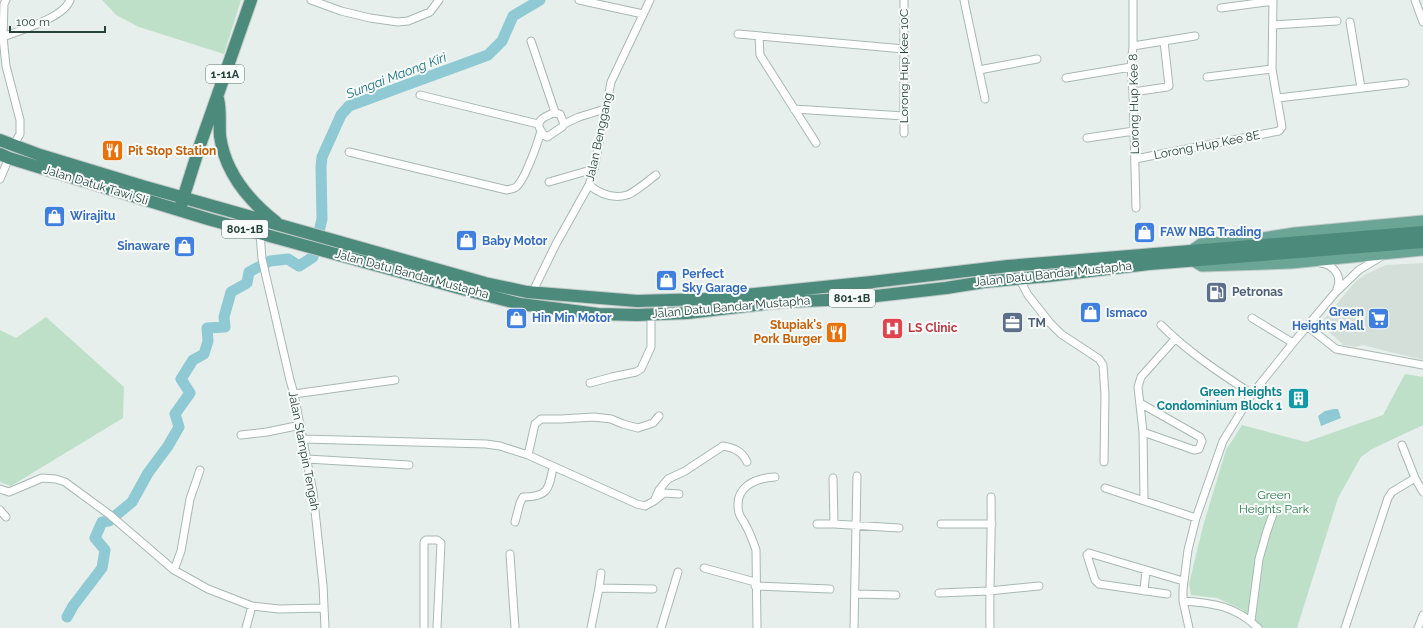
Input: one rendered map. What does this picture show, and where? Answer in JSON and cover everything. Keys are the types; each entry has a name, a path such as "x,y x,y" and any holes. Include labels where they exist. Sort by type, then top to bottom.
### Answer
{"highway":[{"name":"1-11A","path":"179,210 251,0"},
{"path":"217,98 221,110 219,121 222,149 234,177 247,196 280,226"},
{"name":"Jalan Datuk Tawi Sli","path":"0,140 40,155 184,198"},
{"name":"Jalan Datuk Tawi Sli","path":"4,156 179,210"},
{"name":"Jalan Datu Bandar Mustapha","path":"184,198 455,275 532,293 637,301 705,299 1008,266 1388,245"},
{"path":"204,204 202,209 208,219"},
{"name":"Jalan Datu Bandar Mustapha","path":"179,210 520,304 598,314 687,312 782,302 850,299 984,282 1149,264 1191,256"},
{"path":"1388,245 1423,232"},
{"path":"1388,245 1423,242"}],"main road":[{"path":"1423,221 1295,233 1244,241 1201,244 1191,256 1202,266 1308,261 1388,245 1423,250"},
{"path":"872,282 876,292 894,294"}],"street":[{"path":"6,0 4,4 3,37 6,62 20,120 20,134 14,146"},
{"path":"3,37 46,20 65,9 70,0"},
{"path":"311,0 341,11 370,18 398,22 408,22 430,12 439,0"},
{"path":"579,0 643,14"},
{"name":"Jalan Benggang","path":"532,293 556,244 589,185 594,169 611,82 650,0"},
{"name":"Lorong Hup Kee 10C","path":"904,0 904,133"},
{"path":"964,0 985,99"},
{"name":"Lorong Hup Kee 8","path":"1133,0 1133,46 1131,67 1136,208"},
{"path":"1221,8 1273,0 1272,69 1278,98 1406,83"},
{"path":"1415,0 1423,22"},
{"path":"1273,25 1337,21"},
{"path":"1350,22 1361,88"},
{"path":"738,34 904,49"},
{"path":"759,36 760,55 816,143"},
{"path":"1133,46 1196,36"},
{"path":"531,41 555,112 560,114 563,121 562,128 548,136 536,148"},
{"path":"1133,92 1167,88 1169,86 1164,41"},
{"path":"979,70 1037,60"},
{"path":"1066,78 1131,67"},
{"path":"1207,76 1272,69"},
{"path":"420,95 539,128 544,135 548,136"},
{"name":"Lorong Hup Kee 8E","path":"1135,159 1280,131 1282,126 1278,98"},
{"path":"563,121 605,109"},
{"path":"794,109 904,116"},
{"path":"349,152 507,190 512,189 519,184 536,148 541,120 555,112"},
{"path":"1087,138 1134,131"},
{"path":"0,179 4,156"},
{"path":"549,182 594,169"},
{"path":"589,185 595,190 608,196 628,195 656,176"},
{"name":"Jalan Stampin Tengah","path":"260,233 262,259 308,459 318,526 325,628"},
{"path":"1189,628 1183,601 1183,581 1188,550 1196,518 1220,448 1252,394 1307,326 1336,293 1359,270 1388,245"},
{"path":"1308,261 1323,263 1334,269 1337,273 1340,284 1336,293"},
{"path":"1019,278 1028,295 1050,324 1061,334 1099,359 1103,365 1105,395 1104,462"},
{"path":"590,383 636,372 641,369 651,347 651,314"},
{"path":"1252,318 1293,343"},
{"path":"1161,325 1175,339 1201,360 1252,394"},
{"path":"1307,326 1336,349 1423,365"},
{"path":"1144,500 1143,432 1138,387 1141,376 1175,339"},
{"path":"294,394 395,380"},
{"path":"1140,403 1200,437 1202,441 1199,450 1194,450 1143,432"},
{"path":"528,455 535,424 541,419 561,420 594,416 611,419 638,428 653,424 659,416"},
{"path":"241,435 267,432 301,424"},
{"path":"304,439 486,444 500,446 528,455 637,504 645,506 664,493 679,494"},
{"path":"1402,445 1415,478 1423,492"},
{"path":"654,501 659,490 668,479 685,471 723,446 735,448 744,455 747,462"},
{"path":"308,459 409,466"},
{"path":"515,522 523,497 531,497 543,493 549,487 553,467"},
{"path":"174,570 181,551 194,482 200,470"},
{"path":"854,628 857,476"},
{"path":"756,628 756,550 753,540 739,514 738,503 740,494 747,484 758,480 775,477"},
{"path":"1,492 9,492 42,478 56,479 65,482 110,515 174,570 208,589 252,606 279,609 324,608"},
{"path":"833,478 834,524"},
{"path":"1345,628 1388,498 1392,492 1415,478"},
{"path":"1105,488 1196,518"},
{"path":"990,628 989,591 992,524 991,497"},
{"path":"1251,621 1260,559 1275,508"},
{"path":"0,510 6,517"},
{"path":"817,524 899,528"},
{"path":"941,524 992,524"},
{"path":"424,628 424,542 426,540 437,540 441,543 437,628"},
{"path":"1167,594 1099,584 1097,583 1087,556 1089,553 1183,581"},
{"path":"510,554 515,628"},
{"path":"704,568 755,584 830,589"},
{"path":"1144,591 1146,570"},
{"path":"661,628 678,572"},
{"path":"591,628 601,573"},
{"path":"939,593 989,591 1039,586"},
{"path":"599,588 653,590"},
{"path":"855,594 896,595"},
{"path":"1183,601 1219,605 1234,610 1251,621 1258,628"},
{"path":"246,628 252,606"},
{"path":"1418,628 1423,615"}],"shaded area":[{"path":"1423,263 1423,360 1362,345 1355,347 1344,345 1320,324 1356,281 1366,274 1386,265"}],"green space":[{"path":"102,0 241,0 224,54 139,27 116,15"},
{"path":"46,317 124,387 123,418 11,486 0,482 0,330 16,338"},
{"name":"Green Heights Park","path":"1405,374 1423,377 1423,425 1372,449 1361,457 1338,498 1297,628 1264,628 1252,620 1243,610 1217,598 1191,595 1189,584 1203,526 1226,450 1242,425 1306,442 1383,415"}],"water":[{"path":"1338,409 1341,418 1321,426 1318,416 1325,411"}],"waterway":[{"name":"Sungai Maong Kiri","path":"67,617 73,606 102,568 105,550 95,538 102,522 109,521 132,502 148,473 168,446 179,427 175,414 190,393 181,379 193,360 204,354 208,341 207,328 225,327 224,317 231,292 247,283 249,272 270,261 288,259 299,266 313,257 322,219 322,157 341,115 349,106 488,55 502,41 513,16 540,0"}],"place":[{"name":"Pit Stop Station","path":"112,151"},
{"name":"Wirajitu","path":"55,216"},
{"name":"FAW NBG Trading","path":"1145,232"},
{"name":"Baby Motor","path":"467,241"},
{"name":"Sinaware","path":"185,246"},
{"name":"Perfect Sky Garage","path":"666,281"},
{"name":"Petronas","path":"1217,292"},
{"name":"Ismaco","path":"1090,313"},
{"name":"Hin Min Motor","path":"516,318"},
{"name":"Green Heights Mall","path":"1379,319"},
{"name":"TM","path":"1012,323"},
{"name":"LS Clinic","path":"892,328"},
{"name":"Stupiak's Pork Burger","path":"837,332"},
{"name":"Green Heights Condominium Block 1","path":"1298,399"}]}
